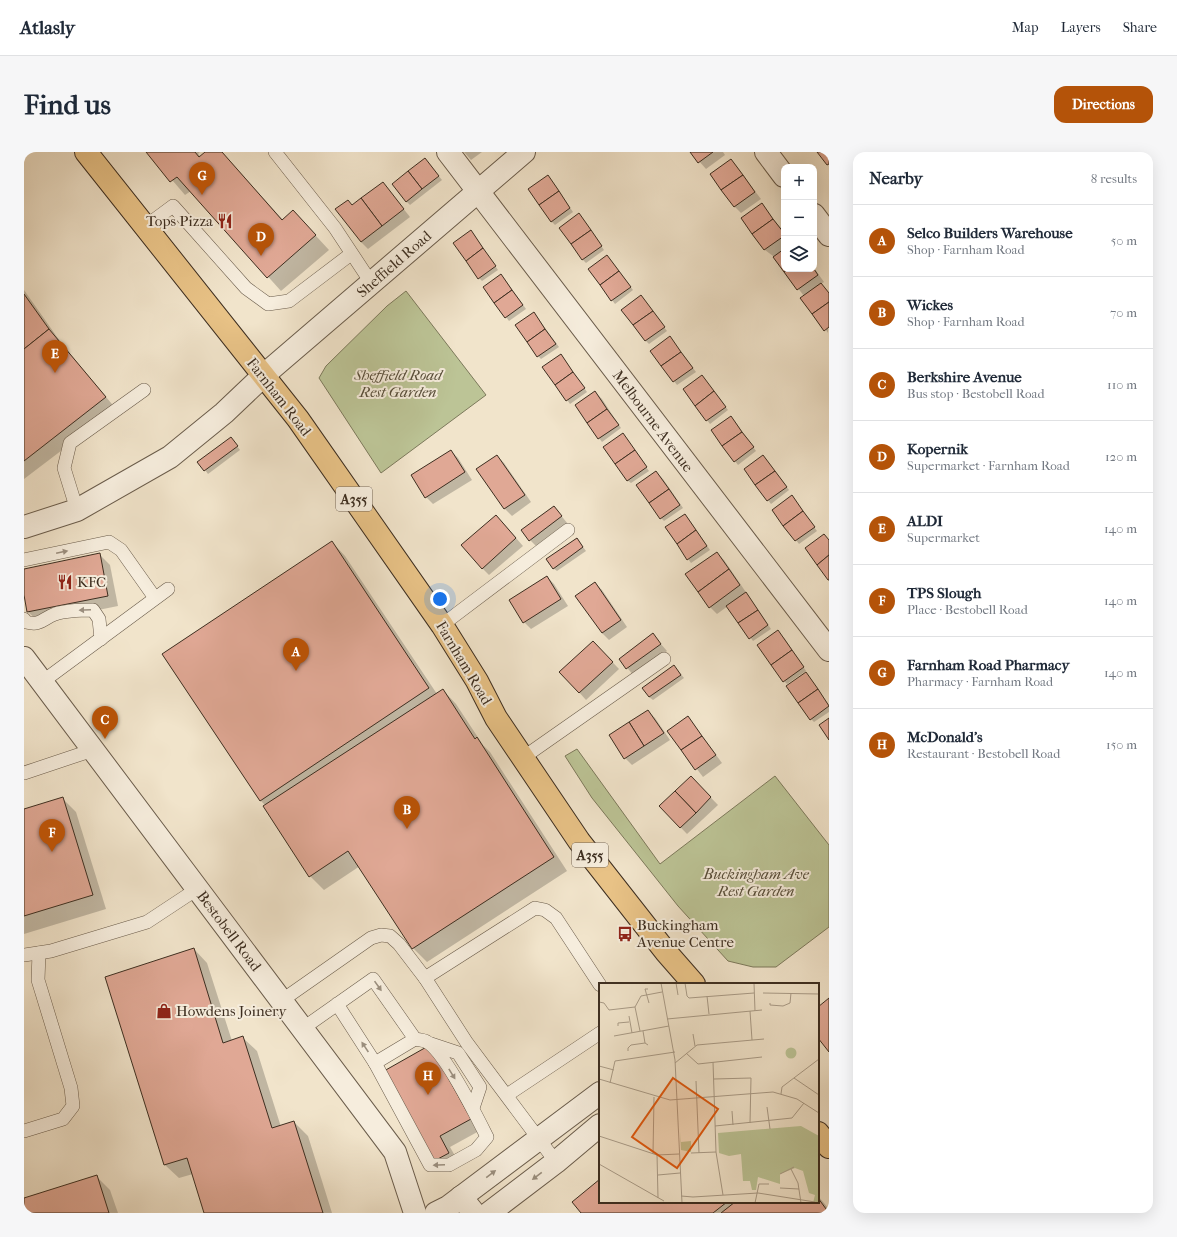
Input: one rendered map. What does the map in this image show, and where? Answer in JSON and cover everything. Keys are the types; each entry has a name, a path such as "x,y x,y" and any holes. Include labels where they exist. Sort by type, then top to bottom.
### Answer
{"main road":[{"name":"Farnham Road","path":"86,152 298,419 442,625 478,681 496,718 524,757 579,841 693,983"},
{"path":"819,1134 829,1147"}],"street":[{"name":"Melbourne Avenue","path":"448,152 829,650"},
{"name":"Sheffield Road","path":"24,527 77,510 170,457 224,412 292,349 372,284 524,152"},
{"path":"766,152 781,172"},
{"path":"817,219 829,235"},
{"name":"Bestobell Road","path":"24,658 395,1152 415,1213"},
{"path":"436,1213 468,1205 539,1138 599,1094"},
{"path":"489,1213 556,1162 599,1126"}],"lane":[{"path":"275,152 335,228 372,284"},
{"path":"146,226 173,206 246,288 268,304 289,301 351,254"},
{"path":"77,510 64,468 70,443 144,390"},
{"path":"442,625 568,530"},
{"path":"24,560 109,542 121,550 155,598"},
{"path":"42,682 168,589"},
{"path":"24,619 26,622 35,624 56,614 81,610 93,610 99,619 101,639"},
{"path":"524,757 664,659"},
{"path":"24,773 92,750"},
{"path":"24,955 51,951 147,922 197,889"},
{"path":"425,978 535,908 545,910 556,918 599,983"},
{"path":"281,1001 371,938 380,935 390,936 399,944 425,978 467,1043 556,1162"},
{"path":"24,1131 64,1119 73,1106 71,1088 38,980 39,953"},
{"path":"302,1029 337,1004 373,979 422,1041 440,1055 473,1108 487,1136 476,1150 449,1165 430,1165 375,1062 337,1004"},
{"path":"507,1095 599,1034"},
{"path":"375,1062 422,1041"}],"green space":[{"name":"Sheffield Road Rest Garden","path":"406,291 486,395 381,473 319,378 326,366 387,306"},
{"name":"Buckingham Ave Rest Garden","path":"577,749 660,864 775,776 829,845 829,927 776,967 753,967 728,961 678,906 592,798 565,756"}],"building":[{"path":"146,152 195,152 199,157 205,152 222,152 282,220 293,210 316,235 267,278 177,177 170,182"},
{"path":"690,152 713,152 698,163"},
{"path":"817,152 829,152 829,164 827,165"},
{"path":"425,158 439,176 422,189 408,171"},
{"path":"731,159 743,175 721,190 710,174"},
{"path":"408,171 422,189 406,202 392,184"},
{"path":"548,175 559,191 539,205 528,189"},
{"path":"743,175 755,192 734,207 721,190"},
{"path":"383,182 404,209 382,226 361,198"},
{"path":"559,191 570,208 551,222 539,205"},
{"path":"361,198 382,226 361,242 335,209 348,200 352,205"},
{"path":"762,203 773,219 752,234 741,218"},
{"path":"579,213 591,230 571,244 559,228"},
{"path":"773,219 781,229 781,238 764,250 752,234"},
{"path":"471,230 483,248 466,261 453,243"},
{"path":"591,230 602,246 582,260 571,244"},
{"path":"483,248 496,266 478,279 466,261"},
{"path":"781,251 781,268 773,257"},
{"path":"607,255 619,271 600,285 588,269"},
{"path":"619,271 631,287 611,301 600,285"},
{"path":"784,272 816,272 818,275 797,290"},
{"path":"501,274 512,290 494,303 483,287"},
{"path":"821,283 829,293 829,302 812,314 800,298"},
{"path":"512,290 523,305 505,318 494,303"},
{"path":"24,294 49,329 24,349"},
{"path":"641,295 653,311 633,325 621,310"},
{"path":"829,302 829,327 824,331 812,314"},
{"path":"653,311 665,327 645,341 633,325"},
{"path":"534,312 545,329 527,342 515,325"},
{"path":"49,329 106,397 24,461 24,349"},
{"path":"545,329 556,344 537,357 527,342"},
{"path":"670,336 681,352 661,366 650,351"},
{"path":"681,352 693,368 673,382 661,366"},
{"path":"561,354 573,372 555,385 542,367"},
{"path":"573,372 585,388 566,401 555,385"},
{"path":"702,375 714,391 695,406 683,389"},
{"path":"595,391 607,409 587,423 575,405"},
{"path":"714,391 726,407 706,421 695,406"},
{"path":"607,409 619,425 598,439 587,423"},
{"path":"731,416 742,432 722,446 711,430"},
{"path":"742,432 754,447 734,462 722,446"},
{"path":"623,433 635,450 615,464 603,447"},
{"path":"231,437 238,446 204,471 197,462"},
{"path":"451,450 465,472 425,498 411,475"},
{"path":"635,450 647,467 627,481 615,464"},
{"path":"497,455 525,495 504,509 476,469"},
{"path":"763,455 775,471 755,485 744,469"},
{"path":"656,471 669,489 649,503 636,485"},
{"path":"775,471 787,487 767,501 755,485"},
{"path":"669,489 680,505 660,519 649,503"},
{"path":"792,495 803,511 783,526 772,510"},
{"path":"554,506 562,516 529,541 521,530"},
{"path":"803,511 815,527 795,541 783,526"},
{"path":"685,514 696,530 677,544 665,527"},
{"path":"496,515 516,538 482,569 461,545"},
{"path":"696,530 707,546 687,560 677,544"},
{"path":"824,534 829,540 829,555 817,565 805,548"},
{"path":"577,538 583,547 553,569 546,559"},
{"path":"332,541 429,688 260,801 162,654"},
{"path":"717,552 729,569 698,592 685,574"},
{"name":"KFC","path":"100,553 108,596 27,612 24,595 24,569"},
{"path":"829,555 829,580 828,580 817,565"},
{"path":"729,569 740,585 709,608 698,592"},
{"path":"547,576 561,599 523,623 509,600"},
{"path":"595,582 621,620 602,633 575,596"},
{"path":"746,592 758,610 738,623 726,606"},
{"path":"758,610 768,625 749,639 738,623"},
{"path":"778,630 792,650 771,665 757,645"},
{"path":"653,633 661,644 626,669 619,659"},
{"path":"593,641 613,662 579,693 559,672"},
{"path":"792,650 804,667 783,682 771,665"},
{"path":"674,665 681,675 649,697 642,688"},
{"path":"806,672 818,689 798,703 786,686"},
{"path":"443,689 475,739 477,737 554,857 412,949 348,851 309,877 263,806"},
{"path":"818,689 829,706 810,720 798,703"},
{"path":"648,710 664,733 644,746 629,722"},
{"path":"688,716 702,736 681,750 667,731"},
{"path":"829,718 829,740 819,725"},
{"path":"629,722 644,746 624,759 609,735"},
{"path":"702,736 716,755 695,770 681,750"},
{"path":"691,776 711,797 696,813 675,791"},
{"path":"675,791 696,813 680,828 659,806"},
{"path":"63,797 93,895 24,916 24,809"},
{"path":"194,948 223,1043 243,1036 272,1128 294,1121 323,1213 204,1213 187,1158 164,1165 105,977"},
{"path":"829,998 829,1052 819,1039 819,1006"},
{"path":"430,1045 471,1119 440,1136 449,1153 434,1161 384,1071"},
{"path":"97,1175 109,1213 24,1213 24,1198"},
{"path":"599,1180 599,1203 726,1203 713,1213 581,1213 572,1202"},
{"path":"819,1199 829,1213 721,1213 734,1203 819,1203"}],"place":[{"name":"Farnham Road Pharmacy","path":"202,195"},
{"name":"Tops Pizza","path":"225,221"},
{"name":"Kopernik","path":"261,256"},
{"name":"ALDI","path":"55,373"},
{"name":"KFC","path":"65,582"},
{"name":"Selco Builders Warehouse","path":"296,671"},
{"name":"Berkshire Avenue","path":"105,739"},
{"name":"Wickes","path":"407,829"},
{"name":"TPS Slough","path":"52,852"},
{"name":"Buckingham Avenue Centre","path":"625,934"},
{"name":"Howdens Joinery","path":"164,1011"},
{"name":"McDonald's","path":"428,1095"}]}
